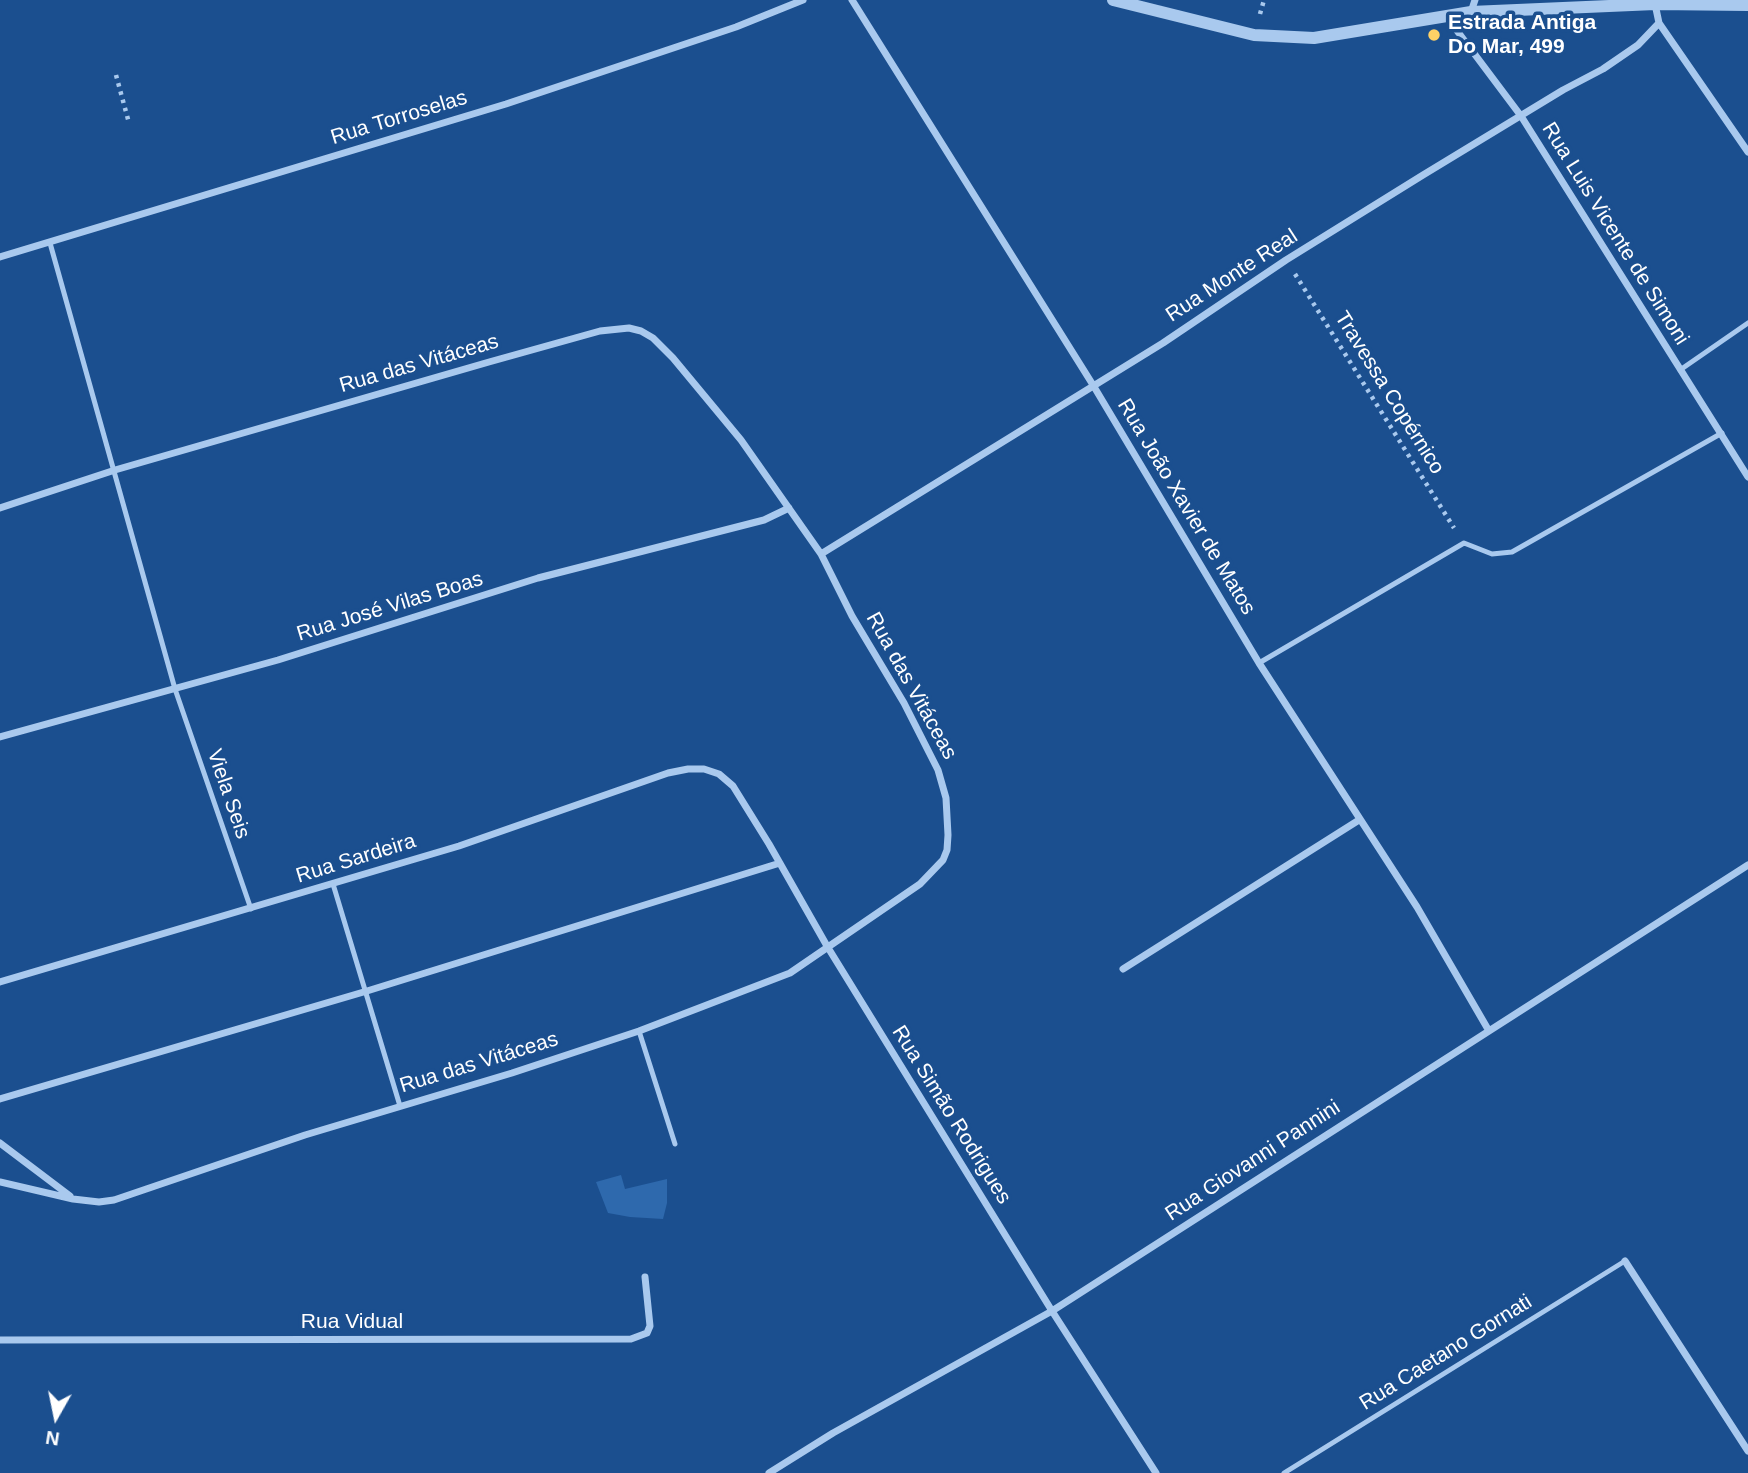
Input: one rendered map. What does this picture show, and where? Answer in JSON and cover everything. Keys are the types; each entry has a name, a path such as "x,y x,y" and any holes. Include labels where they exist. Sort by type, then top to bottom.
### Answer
{"street":[{"name":"Rua Torroselas","path":"0,257 506,104 736,27 803,0"},
{"name":"Rua João Xavier de Matos","path":"852,0 1093,385 1259,663 1417,907 1489,1031"},
{"path":"1113,0 1254,35 1314,38 1446,16 1473,6 1748,5"},
{"path":"1655,4 1659,23 1748,152"},
{"name":"Rua Luis Vicente de Simoni","path":"1446,16 1521,116 1748,477"},
{"name":"Rua Monte Real","path":"821,554 1163,343 1286,260 1603,69 1638,45 1659,23"},
{"name":"Rua das Vitáceas","path":"0,508 115,470 600,331 629,328 641,331 653,338 673,358 741,440 821,554 852,616 904,703 938,770 946,799 948,835 947,850 938,867 920,884 790,973 741,994 639,1031 305,1135 174,1182 114,1200 99,1202 74,1199 0,1182"},
{"name":"Rua José Vilas Boas","path":"0,737 278,660 538,579 764,520 789,508"},
{"name":"Rua Sardeira","path":"0,982 459,846 668,773 704,769 719,774"},
{"name":"Rua Simão Rodrigues","path":"719,774 733,786 827,947 1052,1311 1156,1473"},
{"path":"1123,969 1359,820"},
{"path":"0,1099 367,991 780,863"},
{"name":"Rua Giovanni Pannini","path":"769,1473 833,1433 1052,1311 1748,865"},
{"path":"0,1143 74,1199"},
{"path":"1625,1261 1748,1451"},
{"name":"Rua Vidual","path":"0,1340 631,1339 647,1333 650,1326 645,1277"}],"lane":[{"name":"Viela Seis","path":"50,243 175,689 251,909"},
{"path":"1680,370 1748,323"},
{"path":"1259,663 1464,543 1492,554 1513,552 1721,433"},
{"path":"333,884 400,1106"},
{"path":"639,1031 675,1144"},
{"name":"Rua Caetano Gornati","path":"1284,1473 1625,1261"}],"path":[{"path":"116,75 129,124"},
{"name":"Travessa Copérnico","path":"1286,260 1464,543"}],"shaded area":[{"path":"621,1175 625,1189 667,1179 667,1203 663,1219 608,1213 596,1182"}],"place":[{"name":"Estrada Antiga Do Mar, 499","path":"1434,35"}]}
